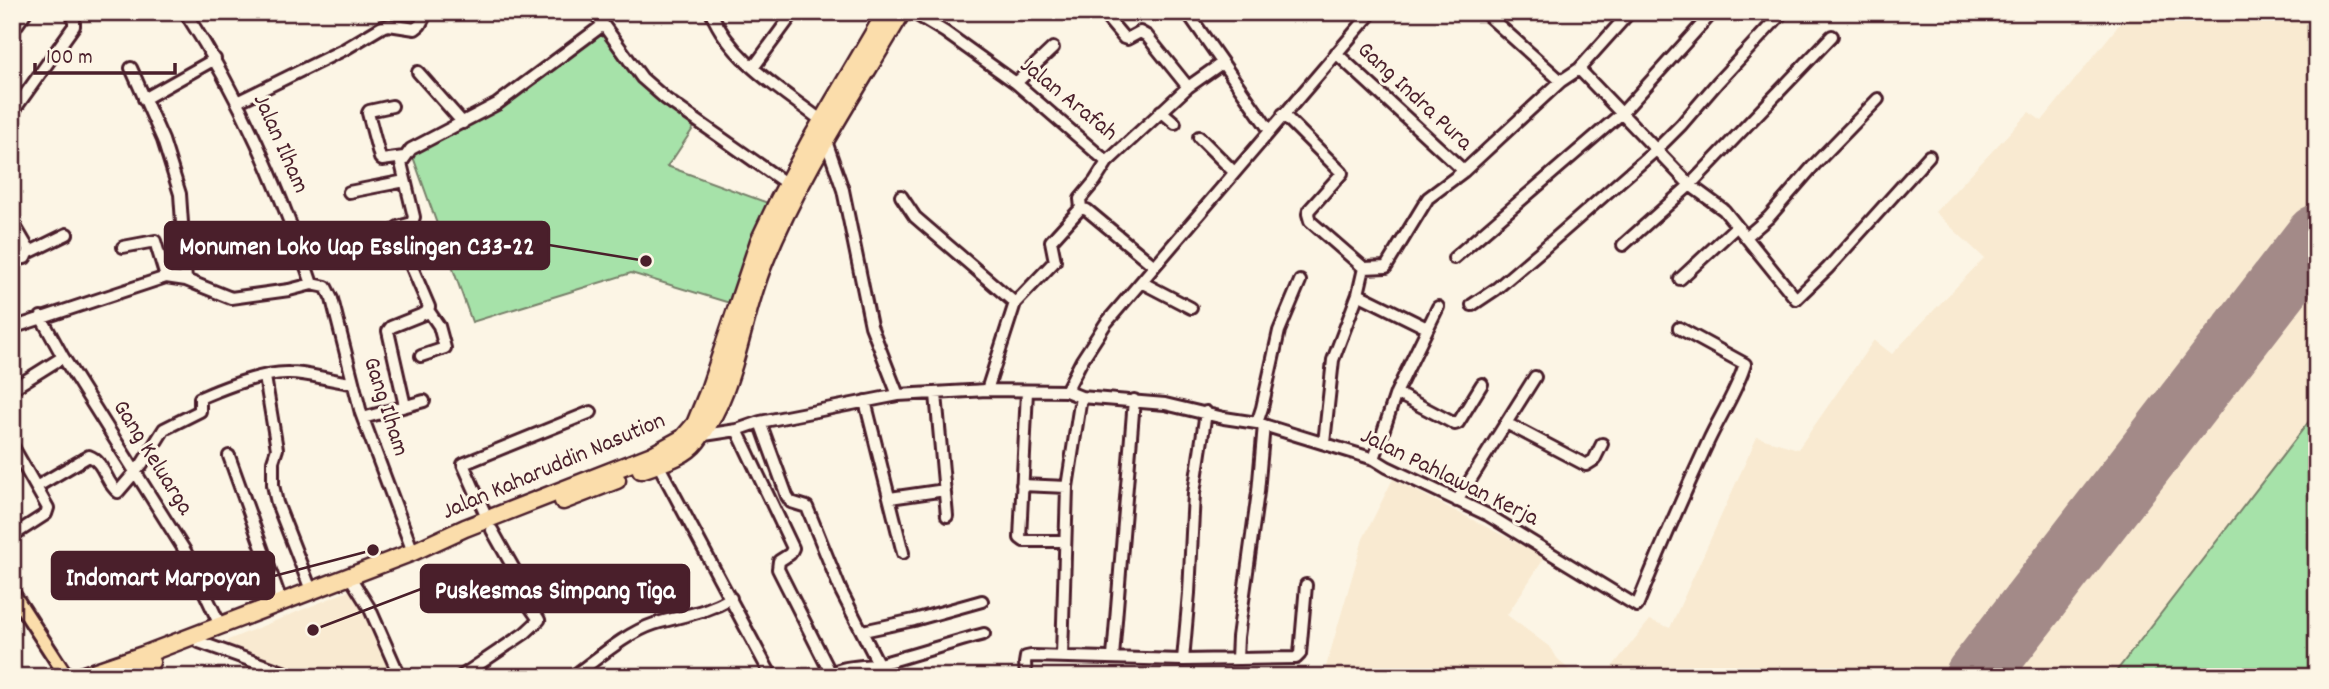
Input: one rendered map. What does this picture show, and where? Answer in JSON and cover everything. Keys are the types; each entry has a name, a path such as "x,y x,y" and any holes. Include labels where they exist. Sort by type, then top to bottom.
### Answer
{"highway":[{"name":"Jalan Kaharuddin Nasution","path":"78,677 272,617 413,552 681,454 720,401 768,253 785,215 826,141 886,12"},
{"name":"Jalan Kaharuddin Nasution","path":"694,434 695,424 717,371 759,241 787,184 822,121 851,86 902,12"},
{"name":"Jalan Kaharuddin Nasution","path":"111,677 220,625 311,590 352,580 490,525 694,434"}],"main road":[{"path":"12,592 67,677"}],"street":[{"path":"12,32 26,12"},
{"path":"12,113 74,26 71,12"},
{"name":"Jalan Ilham","path":"185,12 239,101 286,209 312,284"},
{"path":"239,101 345,50 382,27 389,25 415,29 427,12"},
{"path":"594,12 642,78 666,99 787,184"},
{"path":"710,12 741,57 822,121"},
{"path":"753,68 794,12"},
{"name":"Jalan Arafah","path":"912,12 1016,83 1107,162 1188,87 1222,63"},
{"path":"1102,12 1124,38 1128,39 1140,32 1147,36 1188,87"},
{"path":"1186,12 1270,131"},
{"path":"1066,391 1095,338 1153,265 1372,12"},
{"path":"1484,12 1561,81"},
{"path":"1283,114 1342,173 1309,209 1310,221 1364,268 1386,267 1426,201 1523,119 1561,81 1579,69 1630,12"},
{"path":"1454,258 1622,113 1713,12"},
{"path":"1472,305 1506,281 1657,149 1783,12"},
{"path":"421,356 445,348 439,326 428,310 398,228 412,223 414,217 401,163 404,157 411,149 464,123 506,97 603,25"},
{"path":"1623,245 1690,185 1832,36"},
{"path":"1016,83 1054,48"},
{"name":"Gang Indra Pura","path":"1336,53 1464,171"},
{"path":"144,99 215,59"},
{"path":"131,68 163,141 180,194 186,280"},
{"path":"1579,69 1690,185 1717,203 1797,299 1928,156"},
{"path":"418,72 464,123"},
{"path":"1746,237 1769,217 1815,164 1878,99"},
{"path":"392,106 368,113 380,158 404,157"},
{"path":"1161,111 1175,122"},
{"path":"1199,137 1234,172"},
{"path":"826,141 843,190 871,326 898,395"},
{"path":"987,390 1015,303 1055,261 1051,241 1081,208 1080,199 1096,181 1107,162"},
{"path":"349,192 405,181"},
{"path":"901,196 915,217 1015,303"},
{"path":"1081,208 1087,210 1153,265"},
{"path":"12,221 29,250 28,253"},
{"path":"1680,279 1737,226"},
{"path":"12,261 25,258 28,253 67,234"},
{"path":"123,247 155,241 166,277"},
{"path":"1324,443 1333,360 1358,294 1364,268"},
{"path":"12,328 166,277 186,280 231,298 312,284"},
{"path":"1237,659 1258,492 1262,408 1279,331 1300,281"},
{"path":"1141,282 1191,308"},
{"name":"Gang Ilham","path":"312,284 326,287 332,299 363,418 413,552"},
{"path":"1358,294 1427,328"},
{"path":"1374,459 1396,393 1438,307"},
{"path":"405,406 388,331 391,327 428,310"},
{"name":"Gang Keluarga","path":"41,317 63,357 185,551 220,625"},
{"name":"Jalan Pahlawan Kerja","path":"694,434 737,430 760,422 898,395 987,390 1066,391 1080,397 1135,400 1206,412 1260,424 1374,459 1488,515 1637,606 1675,515 1722,412 1740,380 1745,364 1679,328"},
{"path":"12,388 63,357"},
{"path":"36,487 89,456 97,461 117,492 135,473 164,429 200,411 200,398 285,373 310,374 329,381 353,383"},
{"path":"265,377 277,449 273,461 273,485 277,503 311,590"},
{"path":"1457,501 1535,377"},
{"path":"1396,393 1455,424 1482,384"},
{"path":"1027,391 1021,539 1065,541"},
{"path":"936,394 947,516"},
{"path":"1062,656 1067,486 1080,397"},
{"path":"1113,657 1135,400"},
{"path":"363,418 424,401"},
{"path":"865,401 902,553"},
{"path":"460,677 525,633 539,620 521,591 519,578 490,525 463,464 591,412"},
{"path":"1183,660 1194,493 1206,412"},
{"path":"760,422 787,496 791,502 807,507 841,592 879,664 891,677"},
{"path":"1506,423 1586,465 1594,460 1602,444"},
{"path":"737,430 793,548 790,554 779,561 778,569 827,674 855,666 879,664 985,634"},
{"path":"12,445 47,505 47,511 12,536"},
{"path":"229,456 281,601"},
{"path":"658,464 772,677"},
{"path":"1022,485 1067,486"},
{"path":"890,498 945,490"},
{"path":"352,580 370,609 400,677"},
{"path":"1026,677 1024,663 1028,656 1183,660 1294,658 1298,656 1306,585"},
{"path":"572,677 633,635 654,624 712,609 731,598"},
{"path":"863,631 982,601"},
{"path":"197,638 297,677"}],"shaded area":[{"path":"2129,12 2317,12 2317,677 1604,677 1650,620 1670,628 1757,437 1798,449 1874,340 1892,354 1984,258 1935,212 2029,112 2042,121"},
{"path":"1393,479 1545,557 1507,615 1551,648 1576,677 1323,677 1363,539"},
{"path":"353,589 366,609 396,677 305,677 227,646 228,640"}],"green space":[{"path":"602,32 636,79 694,127 667,166 768,203 733,304 631,273 472,322 412,154"},
{"path":"2317,411 2317,677 2112,677"}],"runway":[{"path":"1976,677 2317,236"}],"place":[{"name":"Monumen Loko Uap Esslingen C33-22","path":"646,261"},
{"name":"Indomart Marpoyan","path":"373,550"},
{"name":"Puskesmas Simpang Tiga","path":"313,630"}]}
